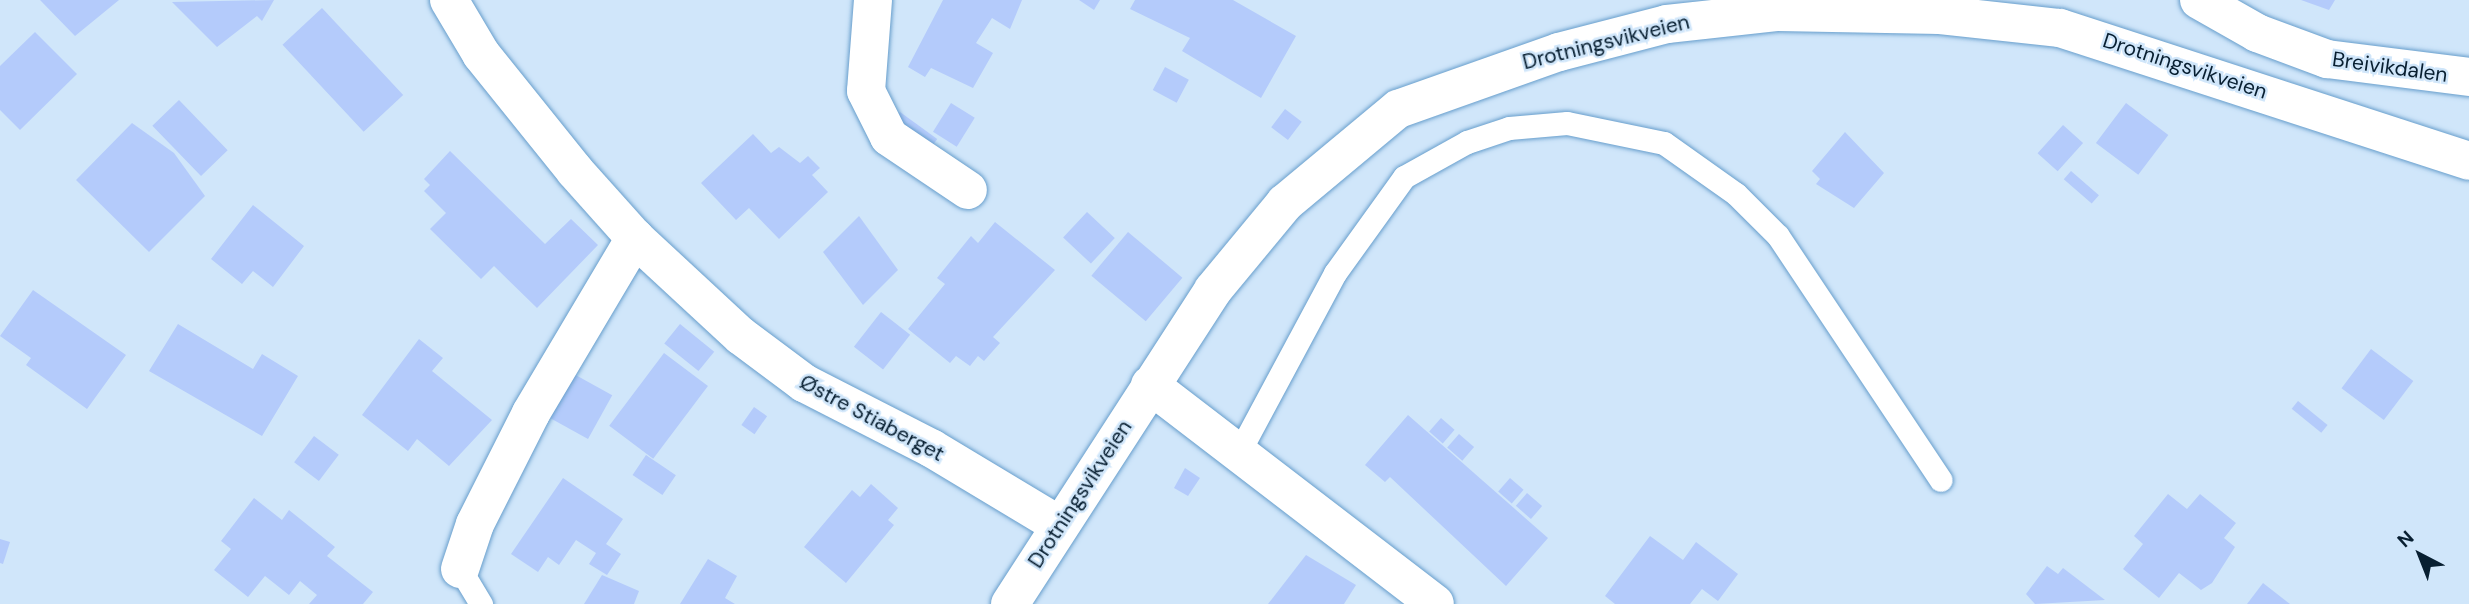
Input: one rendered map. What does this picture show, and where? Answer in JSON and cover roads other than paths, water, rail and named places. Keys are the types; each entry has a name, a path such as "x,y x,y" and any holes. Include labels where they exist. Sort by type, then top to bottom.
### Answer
{"main road":[{"path":"873,0 866,91 889,137 968,190"},
{"name":"Breivikdalen","path":"2199,0 2257,33 2327,59 2469,77"},
{"name":"Østre Stiaberget","path":"463,5 527,115 635,238 741,336 804,383 1059,524"},
{"name":"Drotningsvikveien","path":"1010,604 1150,385 1248,243 1316,175 1398,108 1559,52 1718,8 1940,15 2060,28 2469,161"},
{"path":"460,569 475,524 531,414 635,238"},
{"path":"1150,385 1435,604"}],"lane":[{"path":"1239,452 1335,273 1404,177 1467,142 1509,128 1567,123 1664,143 1735,194 1778,236 1941,480"},
{"path":"460,569 481,604"}]}
